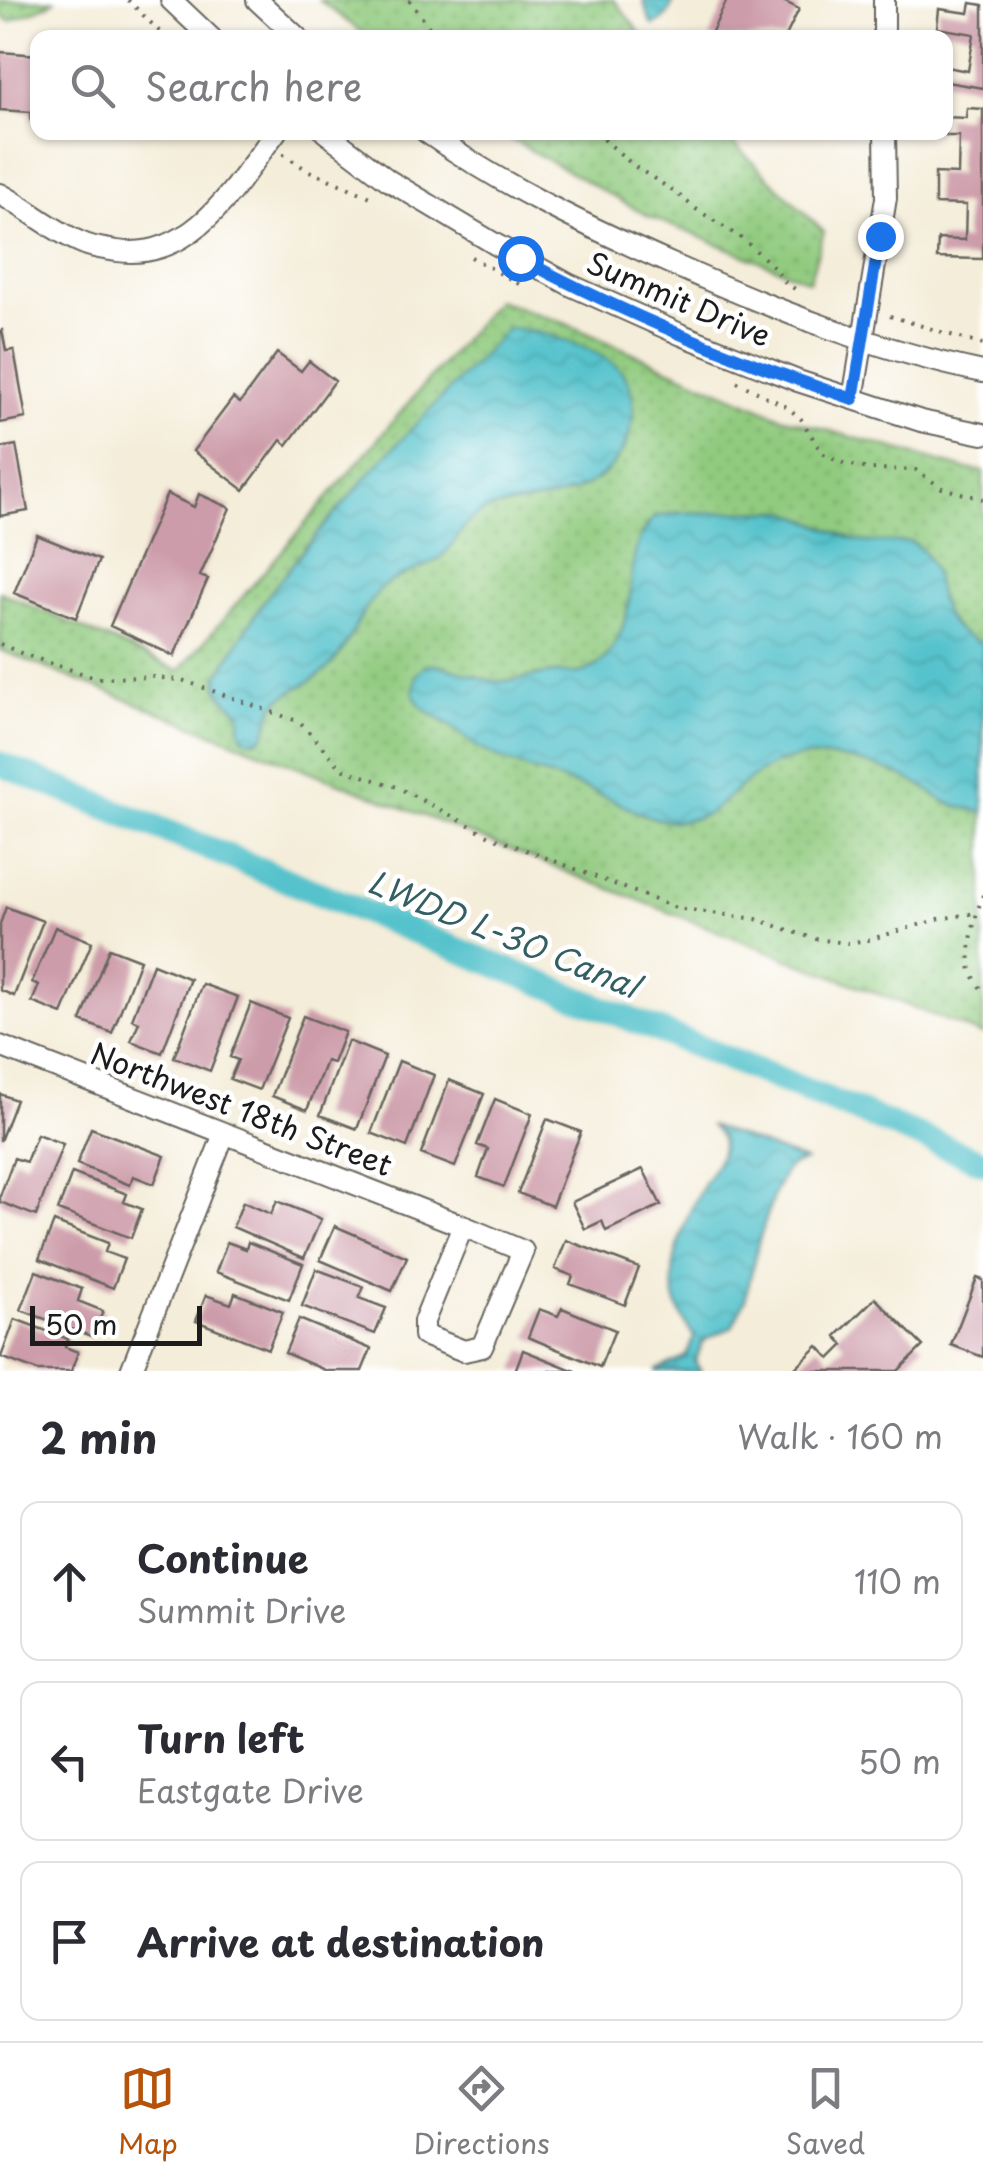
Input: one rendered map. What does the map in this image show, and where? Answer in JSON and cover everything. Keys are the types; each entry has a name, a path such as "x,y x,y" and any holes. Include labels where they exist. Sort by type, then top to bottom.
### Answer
{"street":[{"path":"171,0 203,30"},
{"path":"257,0 289,30"},
{"path":"884,0 884,30"},
{"path":"0,194 80,242 128,253 146,251 181,240 210,217 270,140"},
{"name":"Summit Drive","path":"336,140 388,180 570,285 798,381 921,421 983,434"},
{"name":"Summit Drive","path":"437,140 544,204 736,292 863,340 983,372"},
{"path":"853,399 886,198 885,140"},
{"name":"Northwest 18th Street","path":"0,1046 462,1226 523,1251 482,1347 464,1351 424,1335 424,1321 462,1226"},
{"path":"131,1371 224,1134"}],"path":[{"path":"128,0 158,30"},
{"path":"408,0 430,30"},
{"path":"605,140 634,166 744,240 804,296"},
{"path":"868,312 983,344"},
{"path":"0,644 96,678 155,677 185,682 300,722 342,769 398,787 490,836 676,908 756,919 815,939 848,943 976,913"},
{"path":"983,894 976,913 971,970 983,992"}],"green space":[{"path":"0,0 54,0 10,21 0,15"},
{"path":"319,0 614,0 638,30 359,30"},
{"path":"512,140 730,140 824,232 809,281 648,216"},
{"path":"497,300 564,323 781,417 983,471 983,1035 0,650 0,592 179,671"}],"water":[{"path":"643,0 674,0 667,15 654,25"},
{"path":"508,328 572,343 616,366 629,383 633,405 631,428 622,451 603,475 590,484 562,495 496,508 472,519 443,555 383,587 333,663 278,701 260,739 243,737 240,713 218,687 219,674 263,602 377,465"},
{"path":"787,511 852,539 912,542 925,554 950,622 983,644 983,813 946,802 886,770 847,759 807,757 763,770 710,813 684,820 658,819 493,755 418,703 416,678 428,664 501,681 578,673 599,664 619,636 629,603 637,547 655,517 674,513"},
{"path":"709,1125 805,1161 785,1172 775,1191 745,1300 732,1327 703,1341 695,1362 701,1371 655,1371 686,1356 694,1337 675,1300 673,1281 680,1239 690,1211 721,1150 720,1138"}],"building":[{"path":"727,0 781,0 799,9 789,30 713,30"},
{"path":"971,3 983,5 983,88 953,83 953,68 968,71 974,34 937,28 939,9 969,13"},
{"path":"0,52 30,54 30,112 0,110"},
{"path":"967,108 983,109 983,259 937,258 938,239 965,240 966,205 935,204 935,173 958,174 959,136 953,136 953,117 966,118"},
{"path":"0,331 6,351 14,350 26,418 0,423"},
{"path":"277,353 301,371 309,361 335,381 287,445 281,440 244,490 193,451 233,398 240,403"},
{"path":"16,445 28,511 0,516 0,448"},
{"path":"167,494 194,507 199,494 230,508 200,576 208,579 174,656 110,626"},
{"path":"37,535 99,560 76,618 14,593"},
{"path":"6,907 43,921 14,996 0,990 0,924"},
{"path":"55,927 92,942 62,1014 32,1002 39,985 32,982"},
{"path":"109,948 140,960 112,1033 81,1021"},
{"path":"153,964 190,979 162,1053 131,1041 139,1022 132,1019"},
{"path":"202,984 238,997 210,1071 174,1057"},
{"path":"251,1003 288,1018 259,1090 230,1079 238,1060 230,1057"},
{"path":"303,1016 345,1032 333,1063 326,1061 307,1110 272,1096"},
{"path":"348,1041 385,1056 357,1129 320,1115"},
{"path":"399,1061 434,1075 407,1147 371,1133"},
{"path":"449,1080 484,1094 455,1167 421,1154"},
{"path":"0,1094 16,1100 0,1141"},
{"path":"495,1099 532,1114 504,1187 478,1177 488,1149 477,1145"},
{"path":"547,1119 581,1132 552,1206 518,1193"},
{"path":"91,1128 165,1156 154,1184 133,1176 130,1185 77,1164"},
{"path":"37,1134 63,1144 36,1216 0,1202 0,1196 14,1158 26,1162"},
{"path":"643,1169 661,1205 606,1231 602,1221 585,1229 572,1202"},
{"path":"72,1173 127,1194 124,1202 142,1209 131,1238 58,1210"},
{"path":"277,1201 321,1219 304,1258 233,1227 243,1202 271,1214"},
{"path":"54,1222 108,1243 105,1252 124,1259 113,1288 39,1259"},
{"path":"335,1226 407,1257 392,1291 320,1260"},
{"path":"566,1240 639,1268 625,1305 570,1284 573,1276 555,1269"},
{"path":"227,1242 246,1249 248,1242 303,1264 289,1300 216,1272"},
{"path":"316,1269 364,1287 359,1298 386,1308 375,1334 302,1306"},
{"path":"36,1271 82,1289 78,1301 103,1311 93,1337 21,1310"},
{"path":"977,1278 983,1280 983,1357 951,1345"},
{"path":"235,1293 283,1312 268,1349 196,1321 206,1295 231,1304"},
{"path":"875,1298 923,1346 898,1371 792,1371 818,1346 830,1359 844,1345 836,1336"},
{"path":"562,1308 615,1330 600,1367 528,1337 539,1309 558,1316"},
{"path":"15,1319 68,1339 65,1347 78,1352 71,1371 38,1371 1,1357"},
{"path":"299,1319 371,1349 362,1371 327,1371 285,1353"},
{"path":"523,1350 575,1371 515,1371"}],"waterway":[{"name":"LWDD L-30 Canal","path":"0,764 983,1162"}],"route":[{"path":"520,258 682,335 853,399 880,236"}]}
